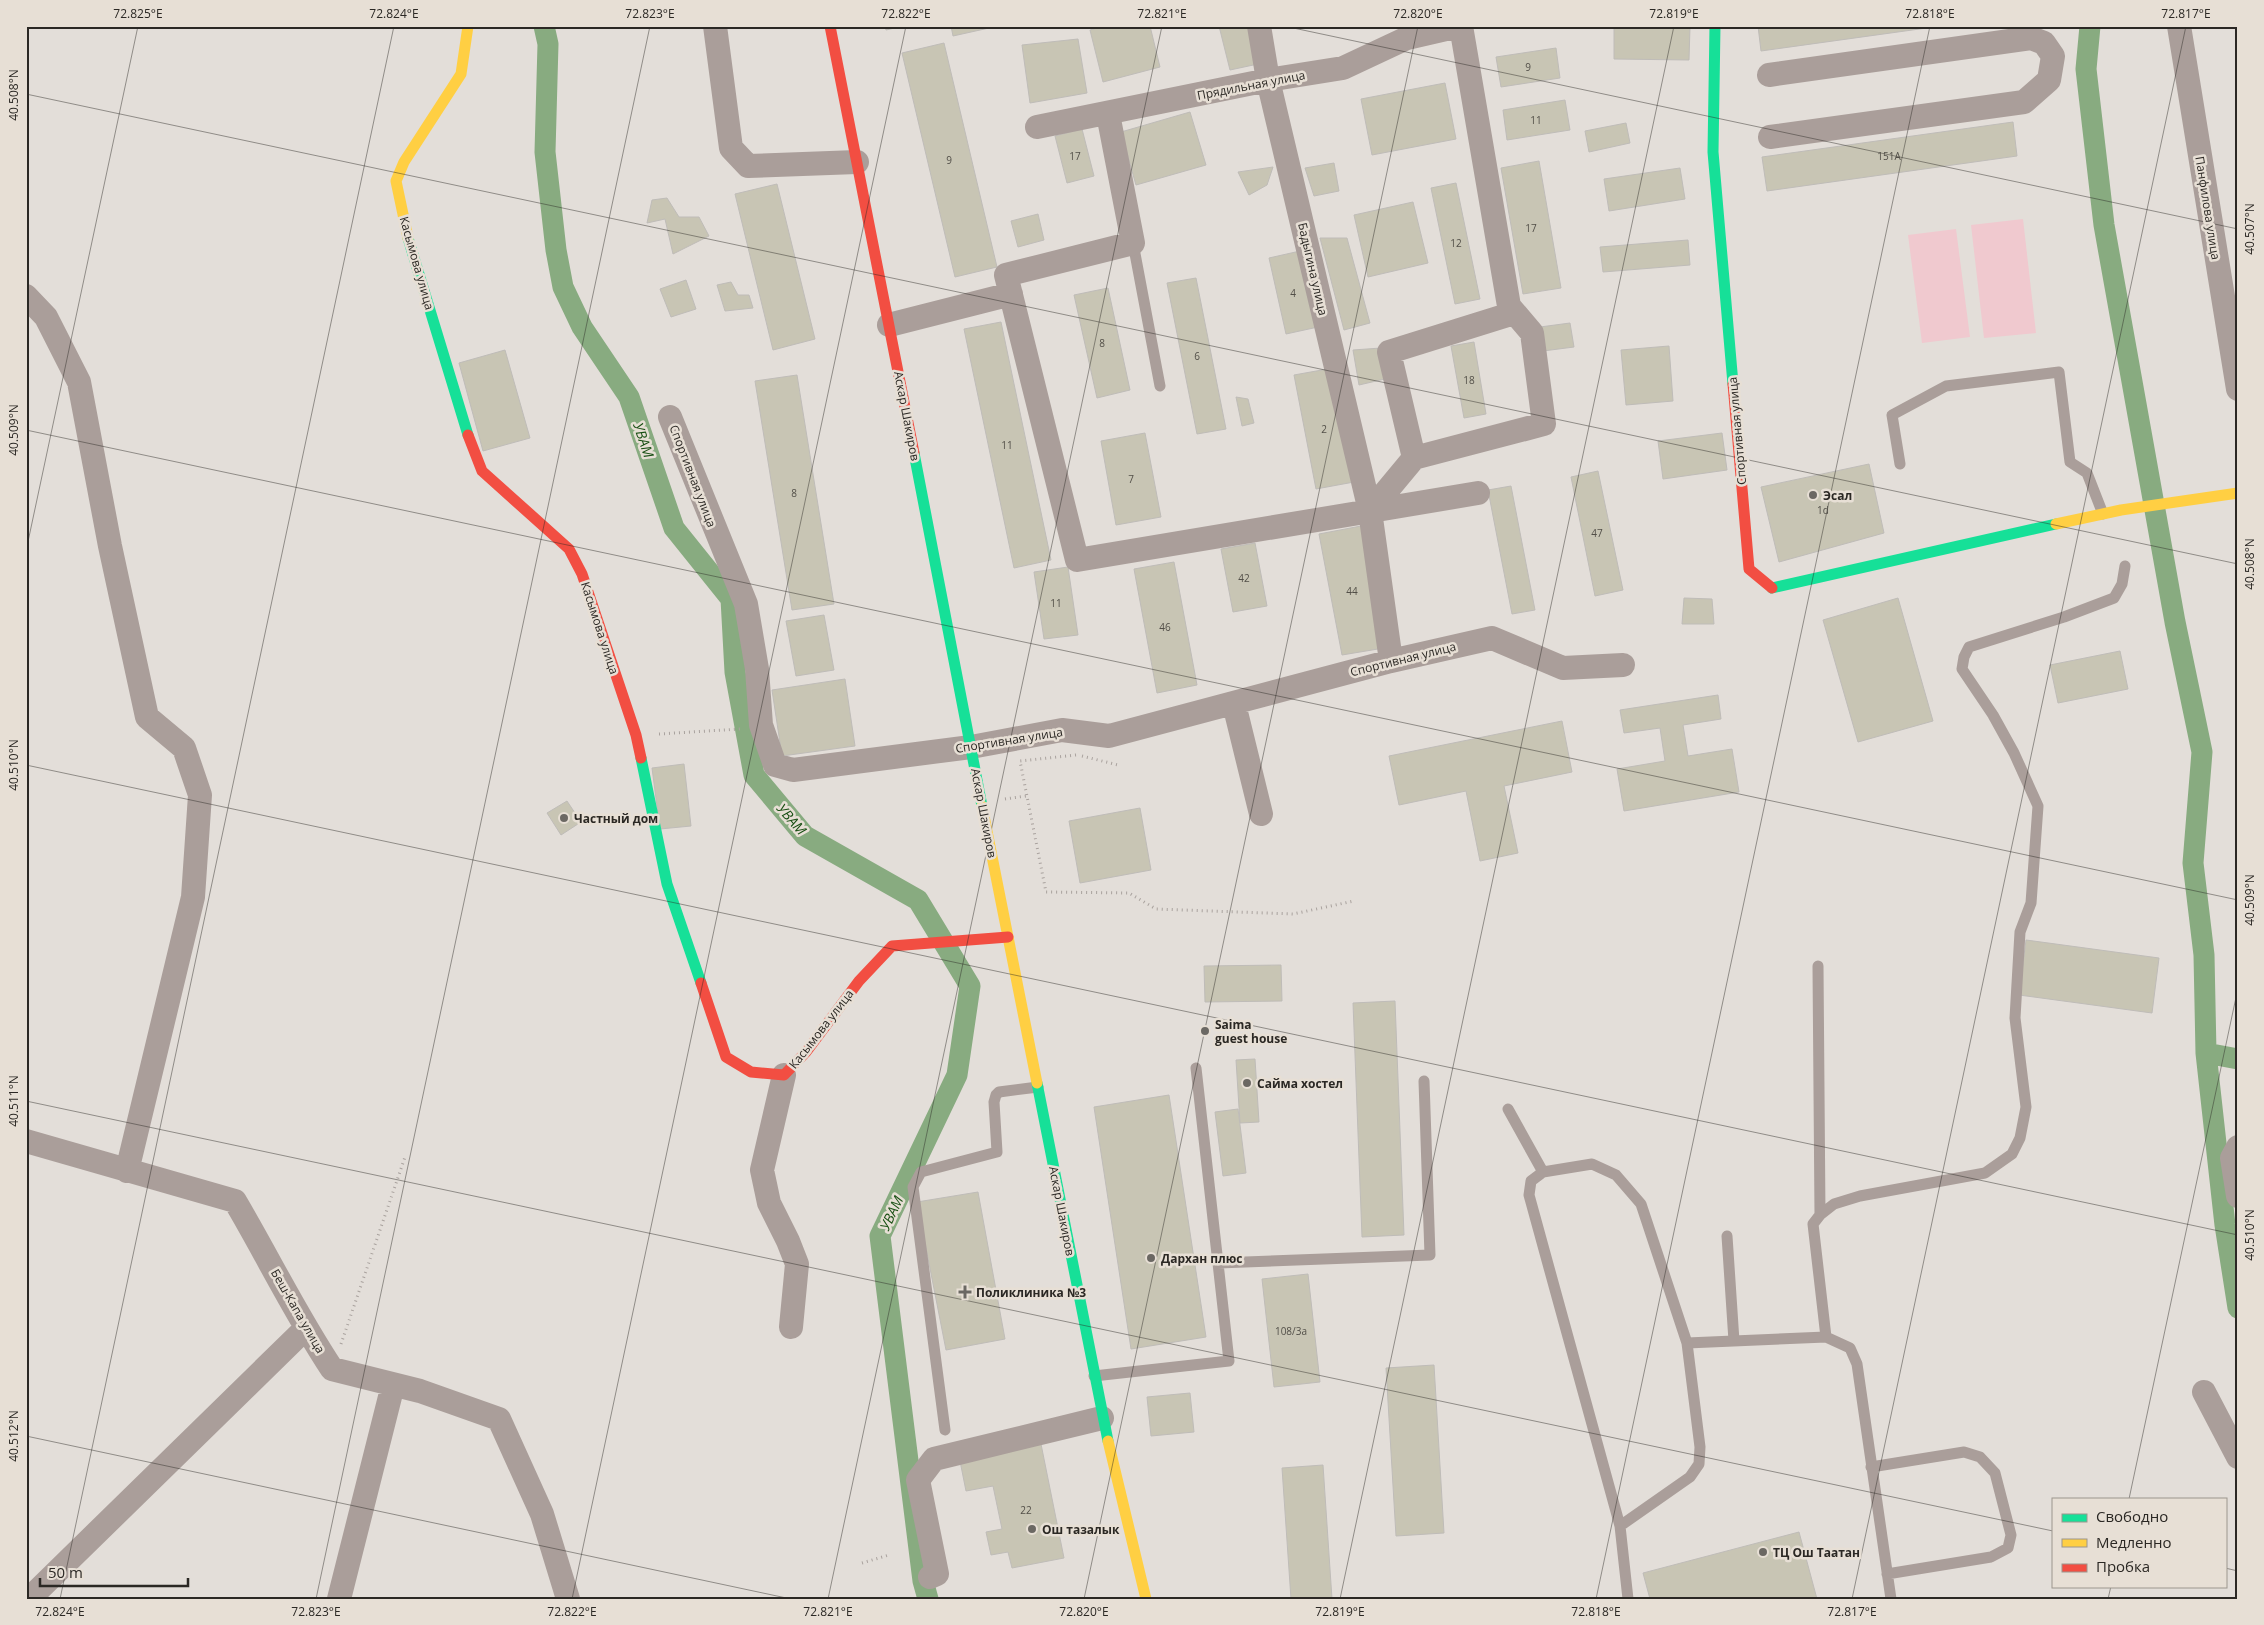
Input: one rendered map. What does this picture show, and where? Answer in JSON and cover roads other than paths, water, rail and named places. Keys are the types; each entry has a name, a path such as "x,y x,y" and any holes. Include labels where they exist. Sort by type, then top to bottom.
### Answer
{"street":[{"name":"Касымова улица","path":"468,26 461,74 404,162 396,181 406,231 472,452 482,471 569,549 582,574 636,735 667,884 726,1057 751,1072 784,1076 806,1052 859,981 892,946 1008,938"},
{"path":"715,26 730,148 748,166 857,162"},
{"name":"Аскар Шакиров","path":"830,26 1102,1418 1146,1599"},
{"name":"Бадыгина улица","path":"1259,26 1268,80 1370,511 1392,661"},
{"path":"1370,511 1414,458 1544,424 1532,334 1509,306 1460,26"},
{"name":"Прядильная улица","path":"1037,127 1268,80 1343,68 1407,38 1460,26"},
{"name":"Спортивная улица","path":"1715,26 1713,152 1749,569 1772,588 2121,510 2238,493"},
{"name":"Панфилова улица","path":"2179,26 2238,389"},
{"path":"1769,75 2029,32 2044,42 2053,56 2049,80 2024,102 1770,137"},
{"path":"1108,114 1133,243 1006,275 1077,560 1478,492"},
{"path":"889,325 1011,294"},
{"path":"26,296 46,317 79,382 110,546 147,717 184,748 200,796 193,897 127,1171"},
{"path":"1414,458 1388,352 1514,313"},
{"name":"Спортивная улица","path":"670,417 746,604 757,669 762,725 775,765 793,770 971,747 1062,730 1109,736 1392,661 1492,638 1563,668 1623,665"},
{"path":"1234,704 1260,814"},
{"path":"784,1076 762,1170 769,1203 797,1264 792,1327"},
{"name":"Беш-Капа улица","path":"26,1141 235,1201 269,1259 305,1329 332,1369 393,1385"},
{"path":"2238,1147 2232,1158 2238,1196"},
{"path":"34,1592 305,1329"},
{"path":"339,1599 393,1385 420,1391 499,1419 542,1514 568,1599"},
{"path":"2204,1392 2238,1457"},
{"path":"930,1577 937,1574 918,1480 934,1459 1102,1418"}],"lane":[{"path":"1133,243 1160,386"},
{"path":"1900,464 1892,416 1946,386 2059,372 2070,462 2086,473 2103,514"},
{"path":"1826,1337 1813,1224 1820,1215 1834,1204 1860,1196 1985,1173 2012,1154 2020,1138 2026,1107 2016,1009 2020,932 2031,903 2038,806 2005,738 1962,669 1964,657 1969,647 2064,617 2114,598 2122,584 2125,566"},
{"path":"1818,966 1820,1215"},
{"path":"1094,1376 1229,1361 1196,1068"},
{"path":"1218,1263 1430,1255 1424,1081"},
{"path":"946,1430 913,1187 921,1172 997,1152 994,1102 996,1095 999,1092 1038,1086"},
{"path":"1508,1109 1543,1172"},
{"path":"1620,1526 1690,1477 1699,1464 1700,1447 1688,1343 1642,1204 1616,1175 1592,1164 1543,1172 1531,1181 1528,1195 1620,1526 1628,1599"},
{"path":"1727,1236 1734,1341"},
{"path":"1688,1343 1826,1337 1850,1348 1857,1364 1891,1599"},
{"path":"1871,1467 1964,1452 1980,1457 1995,1473 2011,1535 2008,1548 1991,1557 1887,1574"}],"waterway":[{"name":"УВАМ","path":"544,26 548,44 545,152 556,250 563,287 582,327 629,397 674,528 731,599 735,672 754,775 805,836 918,900 970,986 957,1075 880,1236 923,1581 928,1599"},
{"path":"2090,26 2086,69 2104,225 2175,622 2202,752 2193,863 2204,955 2206,1053 2225,1225 2238,1308"},
{"path":"2206,1053 2238,1059"}],"place":[{"name":"Эсал","path":"1813,495"},
{"name":"Частный дом","path":"564,818"},
{"name":"Saima guest house","path":"1205,1031"},
{"name":"Сайма хостел","path":"1247,1083"},
{"name":"Дархан плюс","path":"1151,1258"},
{"name":"Поликлиника №3","path":"965,1292"},
{"name":"Ош тазалык","path":"1032,1529"},
{"name":"ТЦ Ош Таатан","path":"1763,1552"}]}
